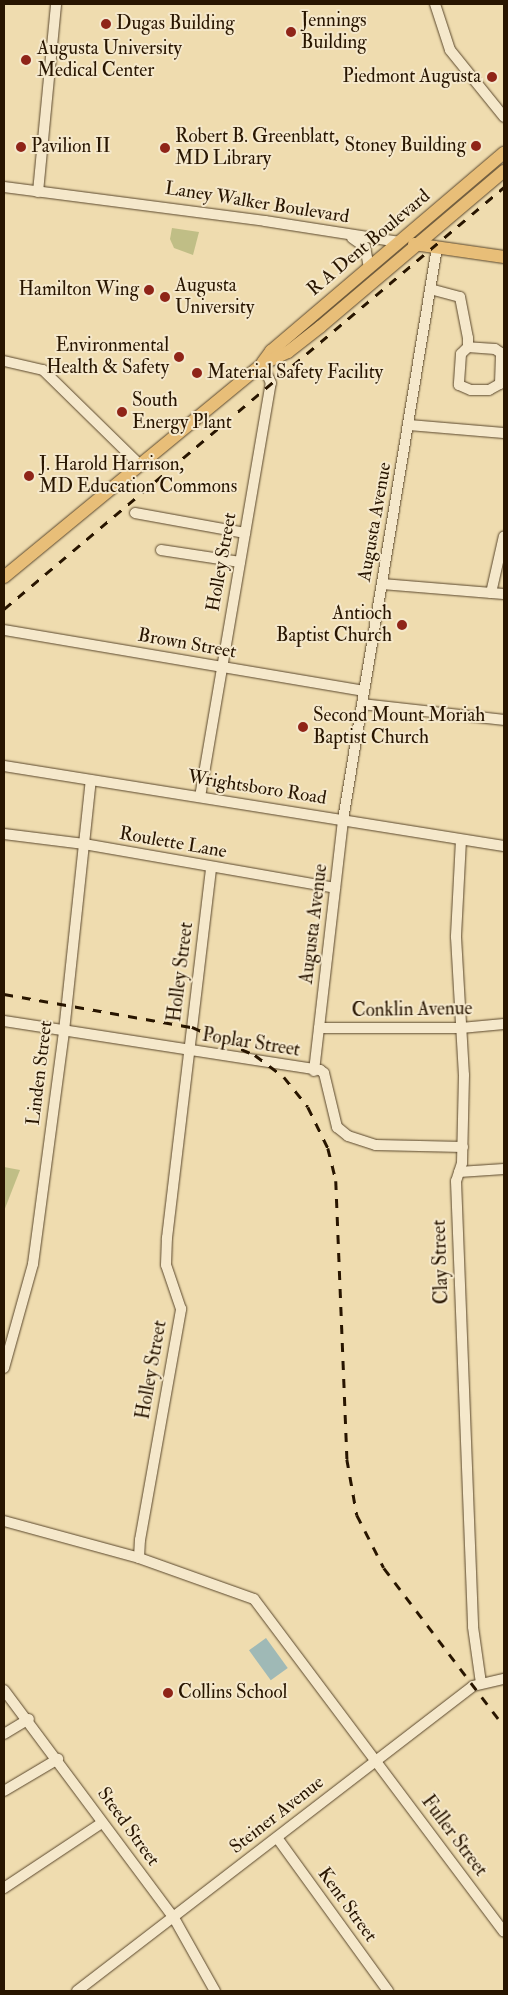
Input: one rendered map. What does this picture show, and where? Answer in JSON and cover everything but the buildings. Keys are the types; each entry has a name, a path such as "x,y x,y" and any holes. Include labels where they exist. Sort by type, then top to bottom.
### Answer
{"main road":[{"name":"R A Dent Boulevard","path":"262,364 271,351 504,153"},
{"path":"4,577 262,364 294,347 504,171"},
{"name":"Laney Walker Boulevard","path":"399,242 504,257"}],"street":[{"path":"38,192 56,4"},
{"path":"435,4 450,50 504,118"},
{"name":"Laney Walker Boulevard","path":"4,187 265,221 349,236 399,242"},
{"path":"349,236 365,247 369,268"},
{"name":"Augusta Avenue","path":"314,1071 343,820 410,425 437,247"},
{"path":"430,289 460,297 468,347"},
{"path":"468,347 495,349 501,353 500,384 489,390 472,390 459,386 460,354 468,347"},
{"path":"4,362 43,370 140,465"},
{"name":"Holley Street","path":"200,797 271,383 262,364"},
{"path":"410,425 504,434"},
{"path":"136,513 245,533"},
{"path":"491,594 504,536"},
{"path":"161,550 240,562"},
{"path":"382,584 504,594"},
{"name":"Brown Street","path":"4,630 364,691"},
{"path":"362,704 504,720"},
{"name":"Wrightsboro Road","path":"4,766 504,846"},
{"name":"Linden Street","path":"4,1368 33,1264 64,1031 91,780"},
{"name":"Roulette Lane","path":"4,834 84,844 211,868 335,888"},
{"name":"Clay Street","path":"461,840 456,937 461,1028 463,1147 456,1181 471,1591 481,1683"},
{"name":"Holley Street","path":"139,1558 140,1540 181,1309 166,1265 167,1238 211,868"},
{"name":"Poplar Street","path":"4,1020 314,1071"},
{"name":"Conklin Avenue","path":"319,1028 461,1028 504,1024"},
{"path":"314,1071 320,1070 324,1073 337,1127 348,1136 376,1144 463,1147"},
{"path":"459,1172 504,1169"},
{"path":"4,1521 139,1558 254,1599 376,1761"},
{"name":"Steiner Avenue","path":"77,1991 278,1839 376,1761 481,1683 504,1679"},
{"name":"Steed Street","path":"4,1690 58,1759 102,1823 174,1918 215,1991"},
{"path":"4,1734 28,1719"},
{"path":"4,1791 58,1759"},
{"name":"Fuller Street","path":"376,1761 504,1932"},
{"path":"4,1888 102,1823"},
{"name":"Kent Street","path":"278,1839 388,1991"}],"shaded area":[{"path":"172,228 199,232 193,255 174,248 170,239"},
{"path":"4,1167 20,1170 4,1211"}],"water":[{"path":"266,1638 288,1668 271,1680 249,1650"}],"railway":[{"path":"4,609 504,187"},
{"path":"4,994 192,1027 255,1055 284,1077 308,1107 328,1148 336,1181 347,1459 357,1515 384,1568 504,1726"}],"place":[{"name":"Dugas Building","path":"106,24"},
{"name":"Jennings Building","path":"291,32"},
{"name":"Augusta University Medical Center","path":"26,60"},
{"name":"Piedmont Augusta","path":"492,77"},
{"name":"Stoney Building","path":"476,146"},
{"name":"Pavilion II","path":"21,147"},
{"name":"Robert B. Greenblatt, MD Library","path":"165,148"},
{"name":"Hamilton Wing","path":"149,290"},
{"name":"Augusta University","path":"165,297"},
{"name":"Environmental Health & Safety","path":"179,357"},
{"name":"Material Safety Facility","path":"197,373"},
{"name":"South Energy Plant","path":"122,412"},
{"name":"J. Harold Harrison, MD Education Commons","path":"29,476"},
{"name":"Antioch Baptist Church","path":"402,625"},
{"name":"Second Mount Moriah Baptist Church","path":"303,727"},
{"name":"Collins School","path":"168,1693"}]}
